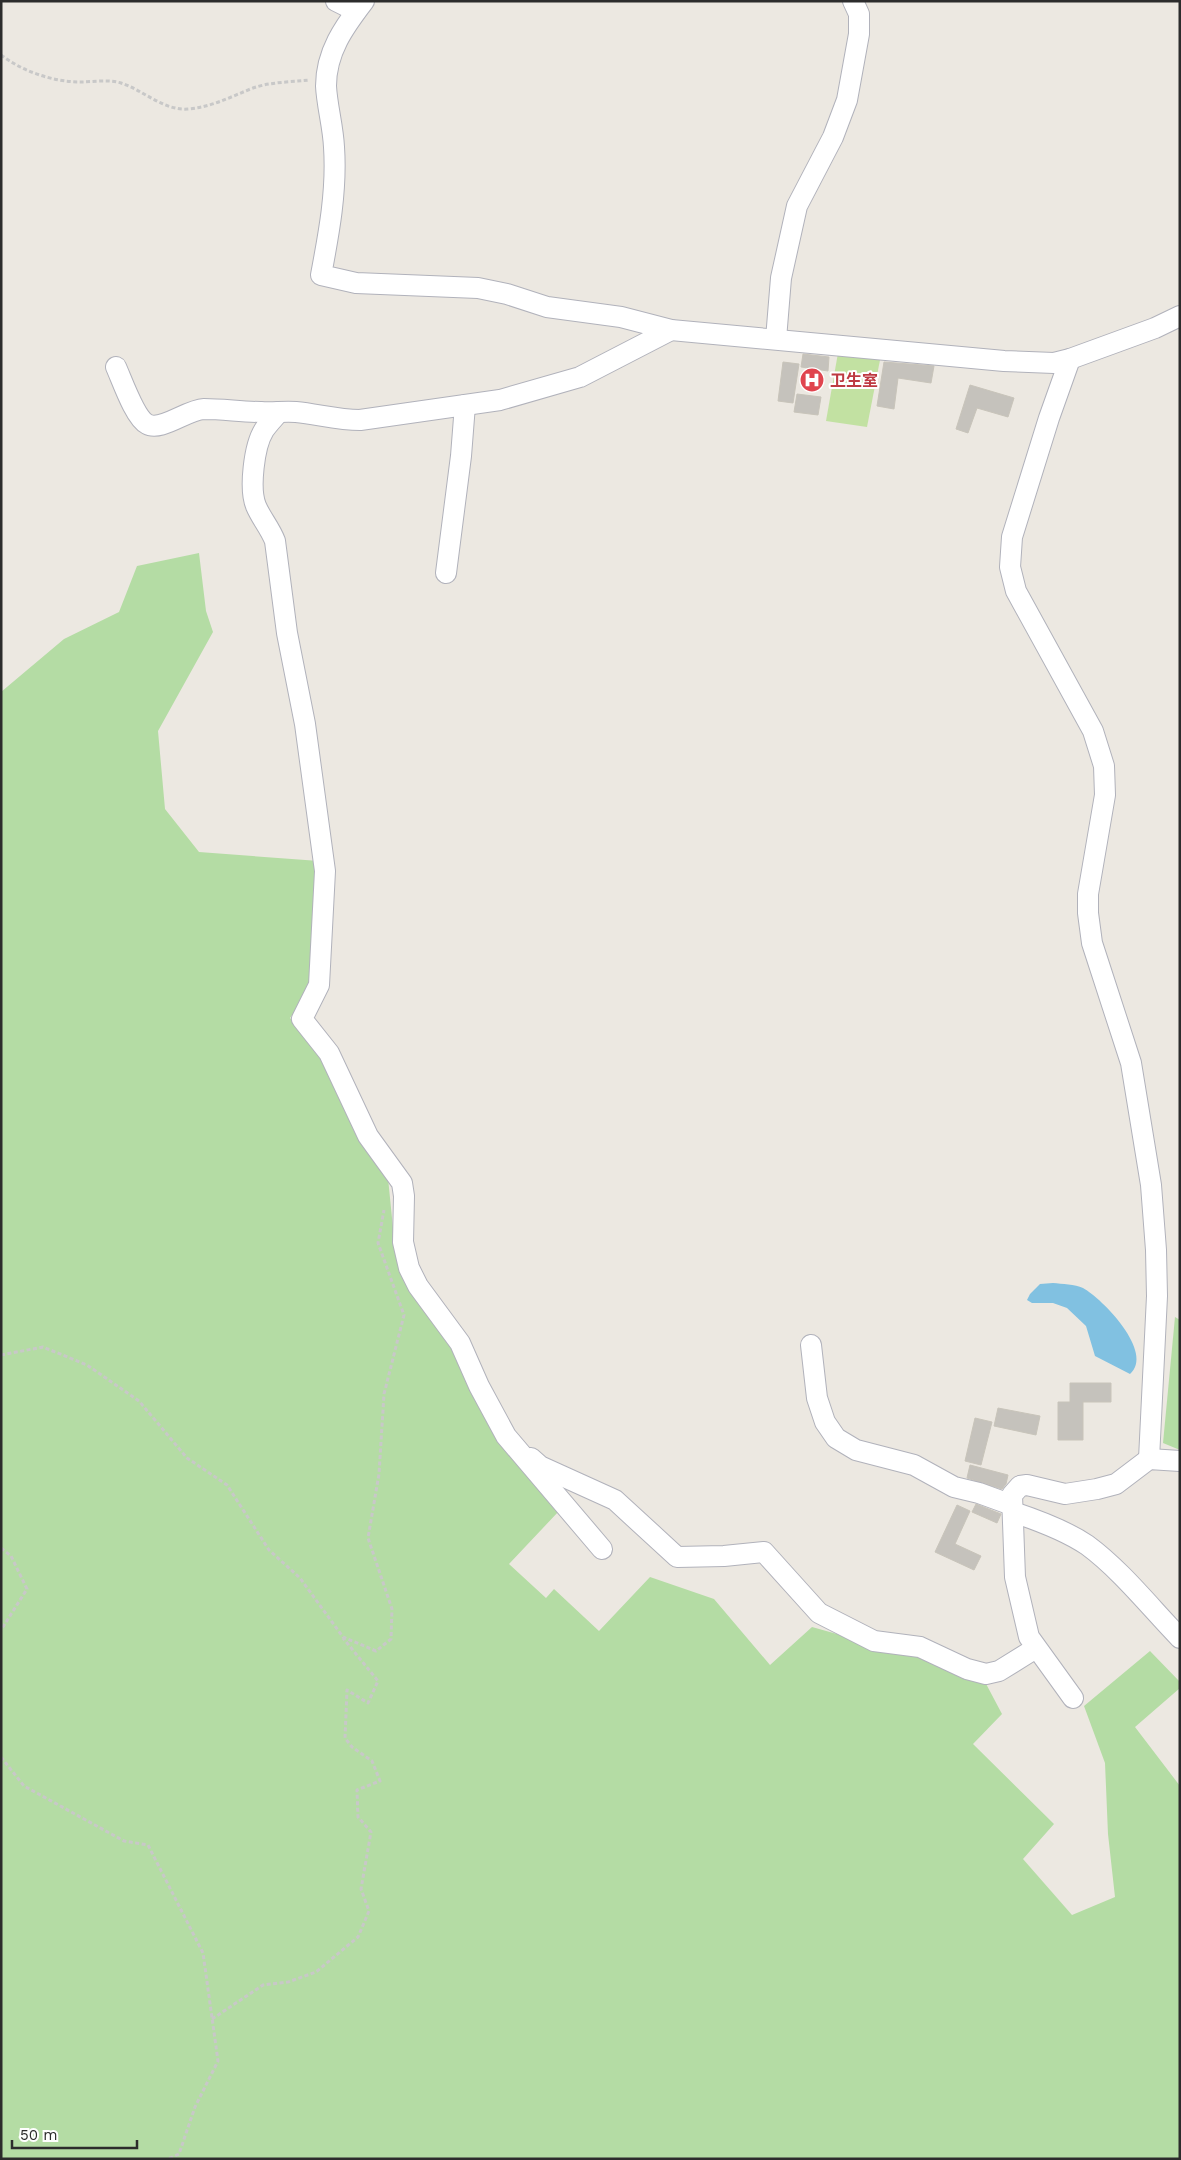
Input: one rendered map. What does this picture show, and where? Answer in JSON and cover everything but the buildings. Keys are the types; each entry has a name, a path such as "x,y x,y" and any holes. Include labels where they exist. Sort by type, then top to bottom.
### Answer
{"street":[{"path":"336,1 360,6 335,42 329,61 327,79 334,147 334,174 328,238 322,276 356,283 478,288 507,294 547,306 621,317 671,330 1004,361 1054,363 1070,359 1155,328 1180,316"},
{"path":"776,339 781,278 798,206 813,172 833,137 848,100 860,34 859,14 853,1"},
{"path":"116,367 134,405 144,422 149,425 162,425 191,411 204,409 295,412 340,420 360,420 500,400 580,377 671,330"},
{"path":"1070,359 1049,418 1012,537 1010,567 1016,591 1060,675 1093,731 1104,766 1105,795 1088,894 1088,913 1092,943 1131,1063 1151,1185 1157,1296 1149,1459"},
{"path":"446,573 461,456 465,405"},
{"path":"279,412 264,431 257,448 253,493 256,506 275,540 287,632 305,724 325,871 318,984 302,1019 329,1053 368,1136 402,1183 404,1196 402,1236 410,1268 418,1286 460,1343 483,1394 510,1441 602,1548"},
{"path":"811,1345 817,1398 825,1422 836,1438 856,1450 914,1465 954,1487 979,1492 1086,1545 1117,1572 1180,1638"},
{"path":"510,1441 540,1466 615,1500 677,1557 724,1556 764,1552 819,1613 874,1641 920,1647 968,1669 986,1674 999,1671 1036,1648"},
{"path":"1074,1698 1029,1637 1015,1577 1012,1495 1020,1486 1033,1486 1065,1494 1097,1489 1116,1484 1149,1459 1180,1461"}],"path":[{"path":"1,55 22,68 66,81 118,82 131,86 165,105 185,110 217,104 253,88 266,85 327,79"},
{"path":"343,1637 376,1651 391,1639 392,1609 368,1538 379,1474 384,1394 404,1315 378,1243 384,1203"},
{"path":"1,1355 43,1347 87,1365 139,1401 187,1458 227,1485 269,1550 300,1578 343,1637 378,1680 368,1703 347,1690 345,1738 352,1748 372,1762 380,1782 357,1790 358,1817 371,1832 361,1889 370,1911 358,1937 316,1972 288,1982 263,1985 212,2019"},
{"path":"1,1548 11,1556 27,1589 1,1630"},
{"path":"1,1757 24,1786 124,1841 148,1844 203,1953 218,2060 195,2107 179,2154 168,2159"}],"green space":[{"path":"838,353 880,360 867,427 826,421"},
{"path":"199,553 206,611 213,632 158,731 165,809 199,852 319,861 312,976 298,1007 290,1018 319,1051 355,1133 388,1178 396,1258 461,1362 559,1511 509,1564 546,1598 554,1589 599,1631 650,1577 714,1599 770,1665 812,1627 933,1661 984,1680 1002,1714 973,1744 1054,1824 1023,1859 1072,1915 1115,1897 1108,1834 1105,1763 1084,1706 1150,1651 1180,1682 1180,1688 1135,1727 1180,1786 1180,2159 1,2159 1,692 64,639 119,612 137,566"},
{"path":"1175,1317 1180,1320 1180,1450 1163,1443"}],"water":[{"path":"1053,1283 1083,1288 1102,1303 1113,1315 1131,1340 1136,1353 1136,1365 1130,1374 1095,1356 1086,1326 1067,1308 1053,1303 1032,1303 1027,1300 1040,1284"}],"place":[{"name":"卫生室","path":"812,380"}]}
